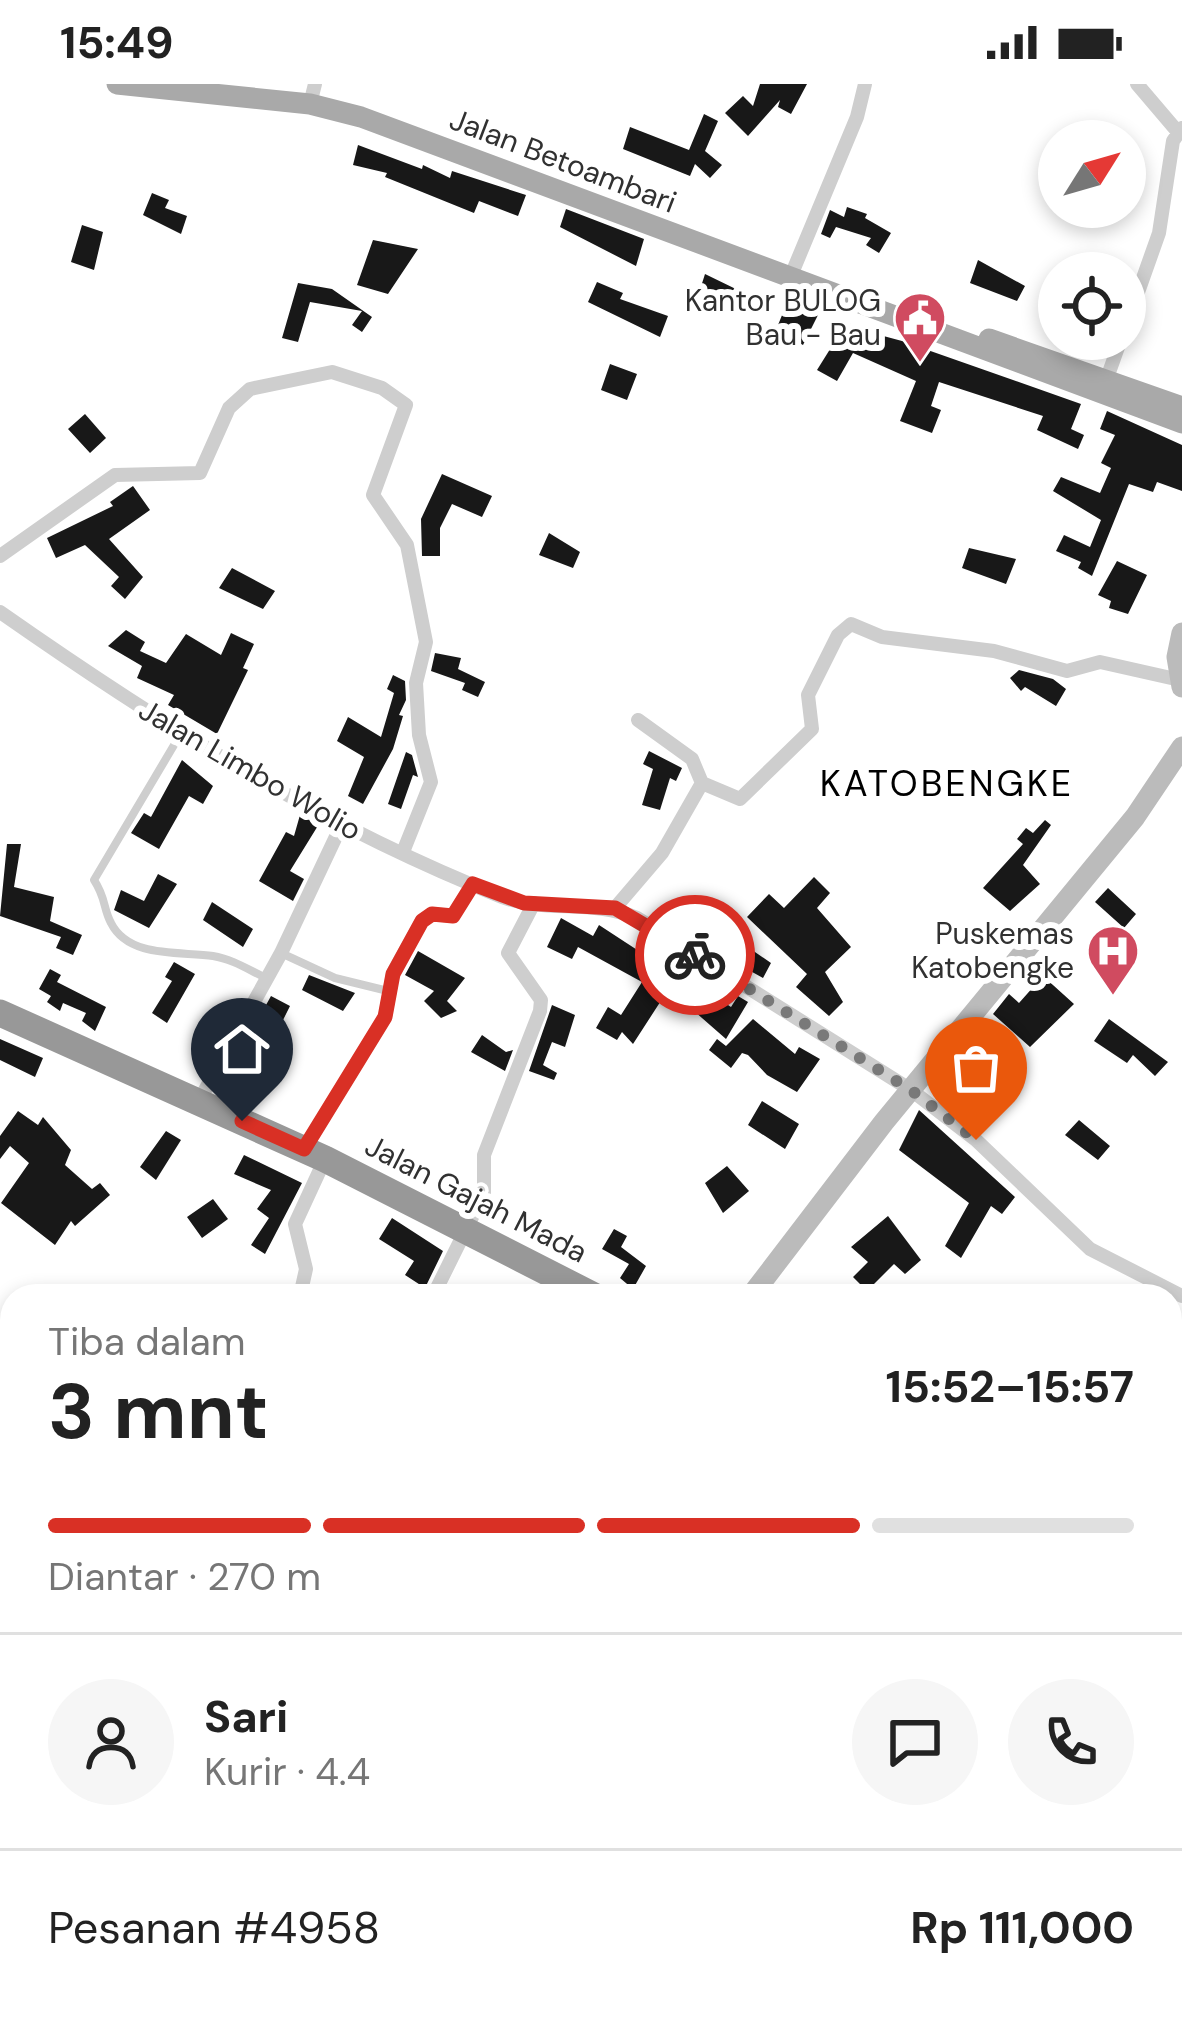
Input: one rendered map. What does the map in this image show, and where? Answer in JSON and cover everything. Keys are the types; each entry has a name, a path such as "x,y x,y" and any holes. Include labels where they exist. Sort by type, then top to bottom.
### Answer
{"highway":[{"name":"Jalan Gajah Mada","path":"0,1013 314,1154 570,1284"}],"main road":[{"name":"Jalan Betoambari","path":"117,84 312,94 361,118 1182,424"},
{"name":"Jalan Betoambari","path":"908,320 934,321 1182,406"}],"street":[{"path":"790,278 857,117 865,84"},
{"path":"1137,84 1179,129 1159,233 1146,270"},
{"path":"1107,378 1113,360"},
{"path":"0,556 115,475 200,472 230,408 250,389 332,372 397,396 406,405 403,423 373,495 406,545 417,592 427,649 416,683 419,735 431,771 428,794 403,852"},
{"name":"Jalan Limbo Wolio","path":"0,612 180,735 341,826 507,899 615,908 911,1090 976,1140 1090,1249 1159,1284"},
{"path":"638,720 692,760 702,783 740,799 812,729 808,695 838,635 851,624 882,637 994,651 1067,671 1100,662 1181,683 1182,633"},
{"path":"761,1284 911,1090 1136,817 1182,747"},
{"path":"615,908 662,853 702,783"},
{"path":"199,1101 281,953 341,826"},
{"path":"303,1284 306,1269 295,1225 314,1154 385,1017 390,991 422,921 432,914 453,916 473,884"},
{"path":"439,1284 484,1193 484,1155 540,1011 541,1000 508,953 534,903"}],"lane":[{"path":"180,735 94,880 106,895 110,921 122,933 163,955 213,956 267,978"},
{"path":"281,953 335,978 390,991"}],"building":[{"path":"760,84 807,84 791,114 778,107 780,100 748,136 725,113 743,96 753,106"},
{"path":"704,114 718,121 705,151 722,165 710,178 695,164 690,176 623,149 630,127 689,150"},
{"path":"358,145 450,178 452,171 526,195 518,216 479,201 474,213 385,177 387,173 353,165"},
{"path":"152,193 169,200 165,208 187,216 181,234 143,215"},
{"path":"847,207 867,214 865,218 891,233 879,253 866,245 871,238 836,227 830,238 821,234 830,210 844,217"},
{"path":"566,209 644,239 636,266 560,227"},
{"path":"82,225 103,232 94,270 71,262"},
{"path":"373,240 418,249 388,294 357,285"},
{"path":"978,260 1025,286 1017,301 970,283"},
{"path":"705,274 742,292 733,313 698,296"},
{"path":"597,282 623,293 620,299 668,316 660,337 588,302"},
{"path":"298,283 332,289 372,317 362,332 352,325 362,311 310,302 298,342 282,338"},
{"path":"789,298 819,313 803,345 790,338 794,332 778,325"},
{"path":"847,322 875,339 876,334 902,341 1081,404 1071,429 1084,435 1078,449 1037,430 1043,416 939,382 931,406 941,410 932,433 900,421 916,381 853,353 837,381 817,370"},
{"path":"610,364 637,374 627,400 601,390"},
{"path":"1107,411 1182,445 1182,491 1157,482 1153,492 1129,484 1092,576 1078,568 1081,562 1056,551 1064,535 1090,547 1101,520 1053,491 1061,477 1100,493 1111,468 1101,463 1115,435 1100,429"},
{"path":"85,414 106,438 90,453 68,429"},
{"path":"442,474 492,496 482,517 452,504 440,528 440,556 422,556 421,519"},
{"path":"133,486 150,510 109,539 143,577 125,599 111,586 119,577 85,545 56,558 47,538 113,506 110,502"},
{"path":"549,533 580,552 573,568 539,555"},
{"path":"969,548 1016,559 1006,584 962,568"},
{"path":"1117,561 1147,575 1128,614 1109,608 1111,601 1098,595"},
{"path":"232,568 275,591 263,609 219,588"},
{"path":"126,630 145,642 140,651 166,663 186,634 221,655 231,633 254,644 243,668 248,670 217,734 168,705 174,695 137,678 142,666 108,646"},
{"path":"435,653 461,658 458,669 485,682 478,697 462,690 465,683 431,671"},
{"path":"1019,670 1053,679 1066,689 1056,706 1025,687 1021,691 1010,678"},
{"path":"393,675 405,681 406,700 399,715 403,716 393,749 363,804 348,796 364,757 337,741 348,717 381,737 394,693 387,689"},
{"path":"649,751 682,768 676,781 670,778 660,810 642,805 653,769 643,764"},
{"path":"406,752 412,755 418,777 413,775 401,809 388,804"},
{"path":"182,760 213,786 203,804 189,796 159,849 131,833 144,813 151,817"},
{"path":"300,815 319,824 290,871 304,879 293,901 259,881 286,832 294,836"},
{"path":"1045,820 1051,825 1023,865 1040,884 1010,911 983,888 1023,844 1017,839 1026,828 1033,833"},
{"path":"7,844 21,844 14,887 54,897 50,921 82,935 73,955 56,948 61,937 0,916"},
{"path":"158,874 177,884 149,928 114,910 121,890 144,901"},
{"path":"814,877 830,893 817,908 851,947 825,972 843,1002 829,1016 796,987 807,974 747,917 769,894 784,908"},
{"path":"1108,888 1136,914 1124,928 1095,902"},
{"path":"212,902 253,929 243,947 203,920"},
{"path":"561,918 593,936 599,925 677,976 633,1044 622,1032 617,1040 596,1028 608,1007 621,1015 642,982 578,947 572,959 547,947"},
{"path":"739,941 771,963 763,978 727,958"},
{"path":"418,951 465,978 447,1001 457,1011 441,1018 424,1001 434,991 405,975"},
{"path":"174,962 195,974 167,1023 152,1013 172,981 165,977"},
{"path":"50,969 61,975 57,982 106,1007 95,1031 82,1021 86,1013 63,1003 60,1011 47,1002 51,996 39,989"},
{"path":"309,975 355,993 343,1011 302,990"},
{"path":"1043,976 1074,1004 1030,1047 993,1014 1009,994 1019,1003"},
{"path":"707,991 731,1007 738,996 748,1002 726,1039 694,1011"},
{"path":"271,996 290,1006 275,1036 255,1025"},
{"path":"552,1005 575,1015 565,1047 552,1042 543,1065 557,1073 554,1080 529,1071"},
{"path":"753,1019 795,1054 799,1047 820,1059 797,1092 767,1075 748,1055 742,1053 731,1068 709,1050 717,1039 726,1046"},
{"path":"1109,1019 1168,1062 1155,1076 1133,1055 1127,1063 1094,1041"},
{"path":"482,1035 506,1052 513,1050 505,1071 471,1052"},
{"path":"0,1039 43,1058 35,1077 0,1060"},
{"path":"954,1060 994,1093 980,1110 940,1077"},
{"path":"762,1101 799,1124 785,1149 748,1125"},
{"path":"919,1110 1015,1197 1002,1214 991,1206 961,1258 945,1246 969,1203 899,1150"},
{"path":"18,1111 38,1125 43,1117 71,1150 65,1165 92,1189 100,1183 110,1195 75,1226 71,1221 55,1245 1,1203 29,1163 10,1146 0,1159 0,1136"},
{"path":"1079,1120 1110,1146 1098,1160 1065,1135"},
{"path":"166,1131 181,1140 156,1180 140,1167"},
{"path":"244,1155 302,1183 265,1254 251,1245 269,1218 257,1209 271,1190 234,1174"},
{"path":"727,1166 749,1191 723,1213 705,1183"},
{"path":"213,1199 228,1219 202,1238 187,1217"},
{"path":"888,1216 921,1260 905,1274 894,1264 874,1284 860,1284 853,1277 868,1262 851,1247"},
{"path":"392,1218 443,1251 427,1284 405,1275 414,1261 379,1239"},
{"path":"614,1229 627,1236 621,1247 646,1266 636,1284 620,1278 629,1264 602,1249"}],"way so far":[{"path":"695,955 911,1090 976,1140"}],"place":[{"name":"Kantor BULOG Bau - Bau","path":"920,364"},
{"name":"Puskemas Katobengke","path":"1113,997"}],"district":[{"name":"KATOBENGKE","path":"947,783"}],"route":[{"path":"242,1121 304,1149 385,1017 393,974 422,921 432,914 453,916 473,884 524,903 615,908 695,955"}]}
